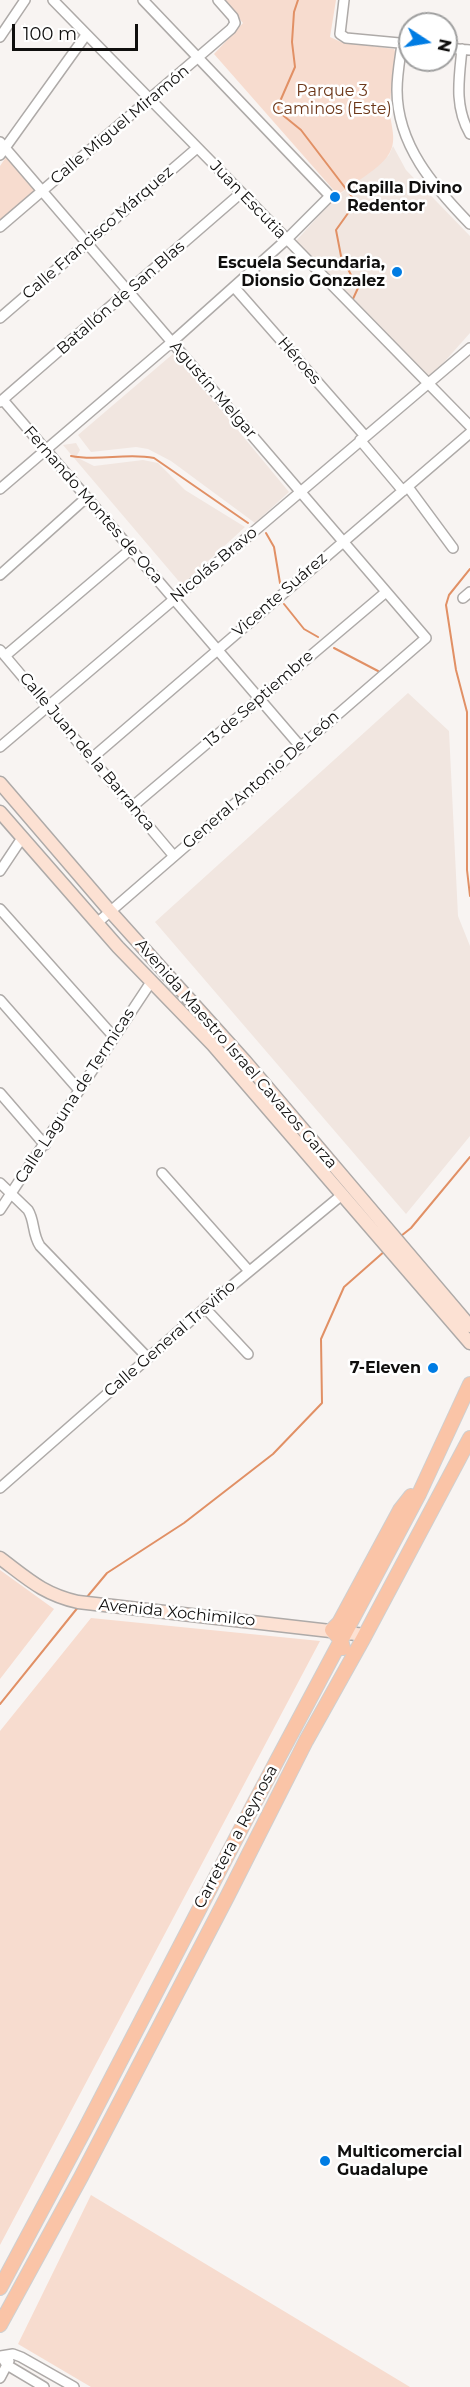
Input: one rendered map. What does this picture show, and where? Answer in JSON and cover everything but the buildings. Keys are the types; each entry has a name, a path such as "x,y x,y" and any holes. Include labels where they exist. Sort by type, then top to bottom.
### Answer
{"main road":[{"name":"Avenida Maestro Israel Cavazos Garza","path":"0,783 109,910 245,1061 383,1233 470,1326"},
{"name":"Avenida Maestro Israel Cavazos Garza","path":"0,812 97,923 213,1045 343,1194 383,1233"},
{"name":"Avenida Maestro Israel Cavazos Garza","path":"405,1258 470,1343"},
{"path":"306,1741 306,1725 343,1647 339,1623 404,1503 409,1497 419,1494 470,1384"},
{"name":"Carretera a Reynosa","path":"0,2325 81,2177 306,1741 470,1438"},
{"name":"Avenida Xochimilco","path":"0,1558 41,1589 60,1598 340,1634 365,1635"},
{"name":"Carretera a Reynosa","path":"0,2288 84,2131 340,1634"},
{"path":"0,2300 23,2254 23,2245"}],"street":[{"path":"0,37 25,0"},
{"name":"Juan Escutia","path":"53,0 470,426"},
{"path":"0,489 172,342 286,240 329,198 329,193 143,0"},
{"name":"Calle Miguel Miramón","path":"0,227 231,29 235,23 233,16 218,0"},
{"path":"344,0 340,34 346,38 398,43"},
{"path":"0,18 8,26"},
{"path":"2,148 86,35"},
{"path":"466,50 458,86 459,103 470,134"},
{"path":"401,72 397,90 398,108 408,140 426,174 470,224"},
{"name":"Agustín Melgar","path":"2,148 42,191 426,638"},
{"name":"Calle Francisco Márquez","path":"0,318 197,148"},
{"name":"Batallón de San Blas","path":"1,401 241,193"},
{"name":"Héroes","path":"234,287 406,489 453,548"},
{"name":"Nicolás Bravo","path":"0,747 470,348"},
{"name":"Fernando Montes de Oca","path":"1,401 46,450 300,746"},
{"name":"Vicente Suárez","path":"92,758 470,433"},
{"path":"0,575 86,498"},
{"path":"3,653 131,549"},
{"name":"13 de Septiembre","path":"133,806 386,592"},
{"name":"General Antonio De León","path":"97,923 109,910 426,638"},
{"name":"Calle Juan de la Barranca","path":"3,653 173,855"},
{"path":"0,871 22,838"},
{"path":"0,909 114,1037"},
{"name":"Calle Laguna de Termicas","path":"0,1210 151,982"},
{"path":"0,1000 79,1090"},
{"path":"0,1093 45,1145"},
{"path":"162,1173 249,1270"},
{"path":"0,1183 31,1215 35,1238 40,1246 148,1358"},
{"name":"Calle General Treviño","path":"0,1488 249,1270 343,1194"},
{"path":"205,1308 248,1354"},
{"path":"0,2378 13,2354"},
{"path":"44,2387 7,2365 0,2356 13,2354 21,2357 74,2387"}],"shaded area":[{"name":"Escuela Secundaria, Dionsio Gonzalez","path":"393,146 406,170 470,236 470,333 430,378 295,242 334,199 389,155"},
{"path":"174,353 289,492 255,523 171,461 148,449 136,447 91,452 78,435"},
{"path":"76,443 80,450 76,457 94,466 143,460 158,463 185,490 245,527 182,585 63,445"},
{"path":"408,693 449,731 458,916 470,946 470,1136 406,1214 155,922"}],"green space":[{"name":"Parque 3 Caminos (Este)","path":"223,0 336,0 330,37 341,42 394,49 396,53 390,110 393,142 385,160 338,195 214,54 243,23"},
{"path":"6,157 35,191 0,221 0,166"},
{"path":"0,1570 54,1609 0,1679"},
{"path":"91,1618 320,1641 0,2245 0,1731"},
{"path":"91,2195 410,2387 91,2387 18,2344"}],"waterway":[{"path":"298,0 294,12 292,42 295,67 278,106 279,112 301,130 356,202 336,230 341,256 358,288 352,301"},
{"path":"71,456 154,458 248,523"},
{"path":"266,533 274,547 280,583"},
{"path":"470,569 449,595 446,605 456,670 467,712 467,870 470,896"},
{"path":"284,604 304,629 318,637"},
{"path":"334,648 378,671"},
{"path":"401,1236 411,1228 470,1157"},
{"path":"87,1597 107,1573 184,1523 273,1454 322,1403 321,1339 344,1287 386,1250"},
{"path":"0,1704 79,1606"}],"place":[{"name":"Capilla Divino Redentor","path":"335,197"},
{"name":"Escuela Secundaria, Dionsio Gonzalez","path":"397,272"},
{"name":"7-Eleven","path":"433,1368"},
{"name":"Multicomercial Guadalupe","path":"325,2161"}]}
